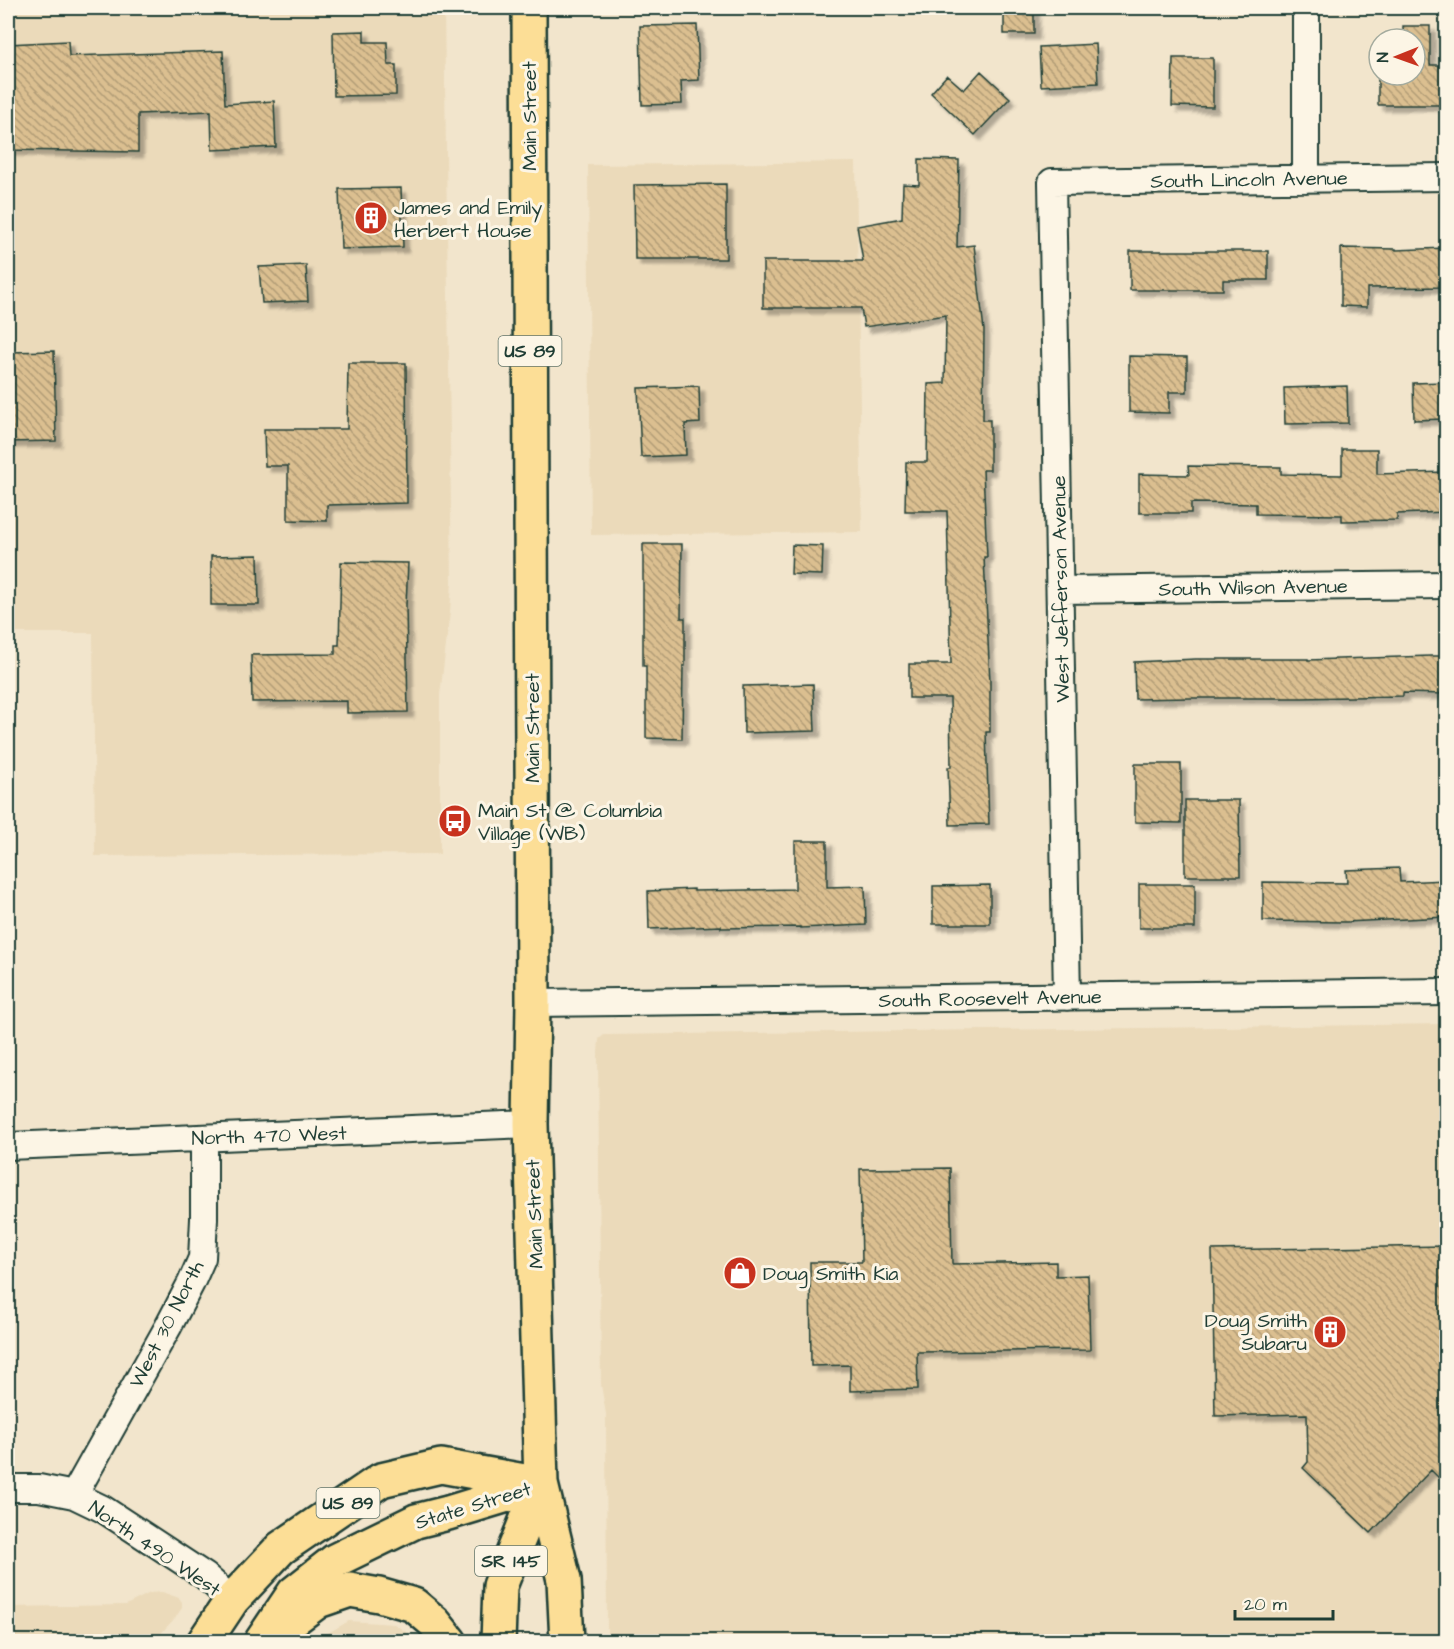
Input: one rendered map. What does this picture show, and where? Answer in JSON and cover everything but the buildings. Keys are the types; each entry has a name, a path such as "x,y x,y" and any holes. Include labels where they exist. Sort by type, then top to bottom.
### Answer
{"main road":[{"name":"Main Street","path":"529,8 533,1003 531,1124 541,1484 564,1580 567,1641"},
{"name":"State Street","path":"204,1641 232,1600 281,1548 381,1480 441,1466 541,1484"},
{"name":"Main Street","path":"498,1641 500,1586 541,1484"},
{"name":"State Street","path":"262,1641 294,1593 336,1560 416,1521 541,1484"},
{"name":"State Street","path":"262,1641 318,1601 350,1590 414,1605 434,1622 450,1641"}],"street":[{"path":"1306,8 1306,179"},
{"name":"South Lincoln Avenue","path":"1052,182 1446,177"},
{"name":"West Jefferson Avenue","path":"1052,182 1067,997"},
{"name":"South Wilson Avenue","path":"1060,590 1446,585"},
{"name":"South Roosevelt Avenue","path":"533,1003 1446,992"},
{"name":"North 470 West","path":"8,1146 531,1124"},
{"name":"West 30 North","path":"74,1495 168,1327 202,1258 204,1138"},
{"name":"North 490 West","path":"8,1488 39,1488 74,1495 103,1509 205,1576 232,1600"}],"shaded area":[{"path":"8,8 444,8 452,582 440,695 440,854 95,856 93,633 8,633"},
{"path":"856,162 862,532 591,535 588,165"},
{"path":"1446,1024 1446,1641 607,1641 606,1414 601,1385 598,1053 599,1039 604,1035"},
{"path":"162,1592 179,1598 182,1608 154,1641 8,1641 8,1607 126,1605 150,1593"},
{"path":"349,1621 394,1624 420,1641 314,1641"}],"place":[{"name":"James and Emily Herbert House","path":"371,218"},
{"name":"Main St @ Columbia Village (WB)","path":"455,821"},
{"name":"Doug Smith Kia","path":"740,1273"},
{"name":"Doug Smith Subaru","path":"1330,1332"}]}
